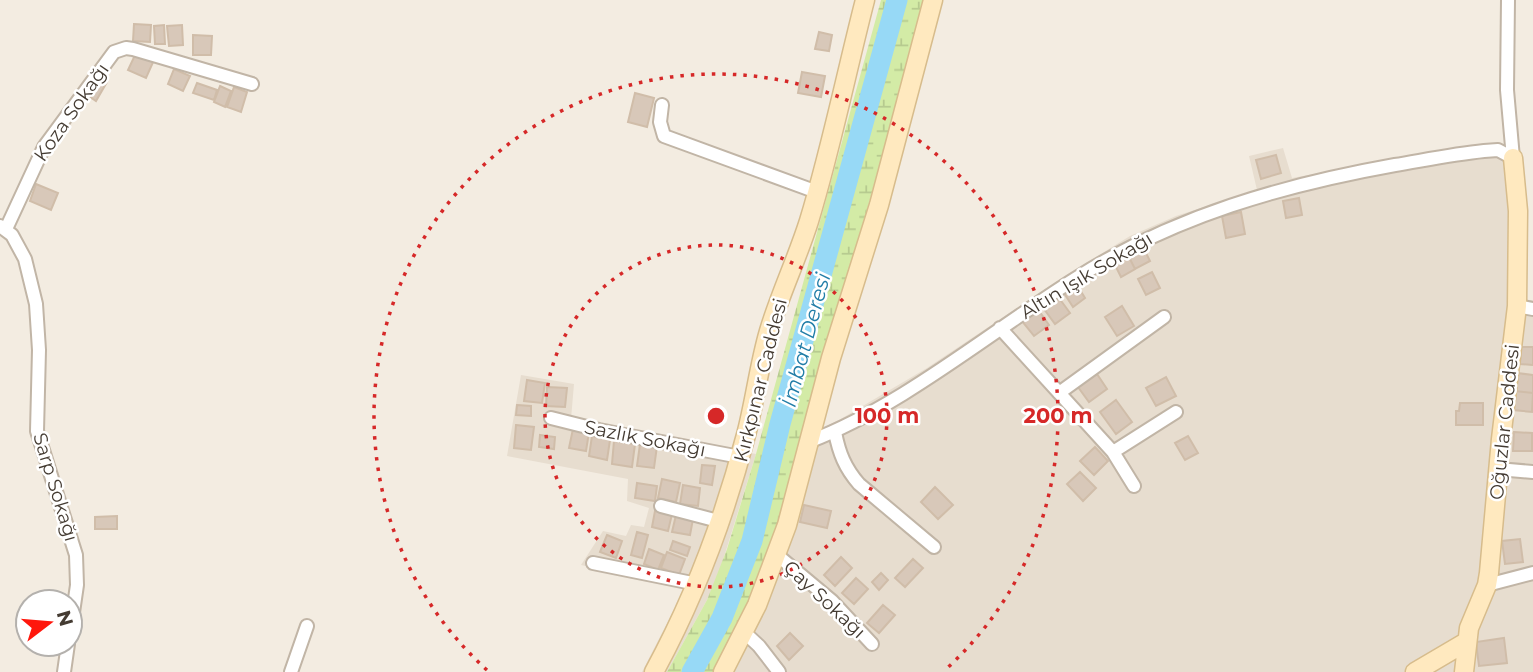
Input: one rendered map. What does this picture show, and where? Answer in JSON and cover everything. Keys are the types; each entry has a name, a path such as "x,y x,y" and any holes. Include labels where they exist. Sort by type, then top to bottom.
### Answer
{"street":[{"name":"Kırkpınar Caddesi","path":"654,672 697,584 722,522 769,331 808,222 832,142 865,0"},
{"path":"723,672 745,633 777,555 831,358 879,205 933,0"},
{"name":"Oğuzlar Caddesi","path":"1464,672 1469,628 1487,585 1498,469 1525,307 1507,90 1508,0"},
{"name":"Koza Sokağı","path":"3,227 44,147 114,52 125,48 133,49 252,84"},
{"path":"662,105 660,122 664,136 817,192"},
{"name":"Altın Işık Sokağı","path":"808,442 835,432 943,367 1120,251 1177,224 1311,181 1462,153 1498,150 1513,158"},
{"name":"Sarp Sokağı","path":"3,227 12,235 25,259 33,287 39,350 37,431 76,555 77,588"},
{"path":"1059,393 1164,317"},
{"path":"1000,328 1113,452 1134,486"},
{"path":"1113,452 1176,412"},
{"name":"Sazlık Sokağı","path":"551,418 740,457"},
{"path":"835,432 840,454 849,473 934,547"},
{"path":"1498,469 1533,472"},
{"path":"661,506 722,522"},
{"name":"Çay Sokağı","path":"777,555 832,601 872,644"},
{"path":"593,563 697,584"},
{"path":"1487,585 1533,573"},
{"path":"292,672 307,626"},
{"path":"745,633 779,672"},
{"path":"1415,672 1466,642"}],"shaded area":[{"path":"1283,148 1292,178 1391,160 1506,148 1525,299 1533,301 1533,672 714,672 742,617 804,437 839,420 927,368 1130,236 1176,216 1257,190 1249,156"},
{"path":"521,375 574,384 571,419 756,454 719,573 667,672 642,672 685,588 581,565 603,531 626,536 631,525 644,527 649,508 627,501 628,479 507,456"}],"green space":[{"path":"881,0 924,0 869,203 825,349 772,551 714,672 667,672 707,600 727,549 756,454"}],"building":[{"path":"134,24 151,25 150,42 133,41"},
{"path":"164,25 165,44 155,44 154,26"},
{"path":"182,25 183,45 169,46 167,26"},
{"path":"819,32 832,35 829,51 815,49"},
{"path":"193,35 212,36 211,55 193,55"},
{"path":"136,53 154,60 146,78 128,70"},
{"path":"174,69 190,76 183,91 168,84"},
{"path":"802,72 825,76 821,97 798,93"},
{"path":"101,78 107,82 96,101 90,97"},
{"path":"197,83 217,90 214,100 193,93"},
{"path":"220,86 231,91 225,107 214,102"},
{"path":"234,87 247,92 241,112 227,107"},
{"path":"635,93 654,98 647,127 628,122"},
{"path":"1276,155 1281,173 1261,179 1256,160"},
{"path":"36,184 58,193 51,210 30,201"},
{"path":"1299,198 1302,215 1286,218 1283,201"},
{"path":"1241,212 1245,234 1226,238 1222,216"},
{"path":"1142,245 1150,261 1135,269 1127,253"},
{"path":"1127,253 1135,269 1121,277 1113,261"},
{"path":"1152,272 1160,288 1146,295 1138,279"},
{"path":"1077,285 1085,298 1073,307 1064,293"},
{"path":"1059,298 1070,313 1055,324 1044,309"},
{"path":"1122,306 1134,326 1117,336 1105,317"},
{"path":"1037,308 1049,325 1034,336 1021,320"},
{"path":"1521,347 1533,347 1533,365 1520,364"},
{"path":"1517,373 1533,375 1533,393 1515,391"},
{"path":"1097,374 1107,389 1089,402 1078,387"},
{"path":"1166,377 1176,396 1156,406 1146,388"},
{"path":"527,380 545,383 542,403 524,401"},
{"path":"547,387 567,388 565,407 546,406"},
{"path":"1515,391 1533,393 1532,412 1513,410"},
{"path":"1116,400 1132,422 1116,434 1100,412"},
{"path":"1460,403 1483,403 1483,425 1456,425 1456,411 1459,411"},
{"path":"517,405 531,406 531,416 516,415"},
{"path":"516,425 534,427 531,450 514,448"},
{"path":"573,429 589,432 586,451 569,448"},
{"path":"1514,432 1532,433 1532,451 1513,451"},
{"path":"540,435 555,437 554,449 539,447"},
{"path":"592,436 610,440 607,460 589,456"},
{"path":"1188,436 1198,453 1185,460 1175,443"},
{"path":"614,441 635,444 632,467 612,464"},
{"path":"640,444 657,446 654,468 637,466"},
{"path":"1095,447 1108,461 1094,475 1080,461"},
{"path":"702,465 715,466 712,485 700,483"},
{"path":"1080,472 1096,488 1083,501 1067,484"},
{"path":"662,479 680,483 676,502 658,498"},
{"path":"637,483 657,486 655,501 635,498"},
{"path":"683,485 700,488 698,506 680,504"},
{"path":"935,487 953,505 938,519 921,502"},
{"path":"804,505 831,511 827,528 800,522"},
{"path":"655,511 672,514 668,531 652,527"},
{"path":"676,515 693,519 690,535 672,532"},
{"path":"117,516 117,529 95,529 95,517"},
{"path":"637,532 648,535 642,558 631,555"},
{"path":"607,535 622,541 616,558 600,552"},
{"path":"1520,539 1523,562 1505,564 1502,541"},
{"path":"673,541 690,547 687,556 670,550"},
{"path":"649,549 664,555 658,570 644,564"},
{"path":"667,552 685,559 679,575 661,568"},
{"path":"841,557 852,568 835,586 824,575"},
{"path":"913,559 923,568 905,587 895,578"},
{"path":"881,573 888,580 879,590 872,582"},
{"path":"856,578 868,589 854,604 842,593"},
{"path":"883,605 895,615 879,633 867,623"},
{"path":"790,633 803,646 789,660 777,646"},
{"path":"1504,638 1507,663 1479,666 1476,642"}],"waterway":[{"name":"İmbat Deresi","path":"692,672 722,618 752,541 780,424 897,0"}]}
